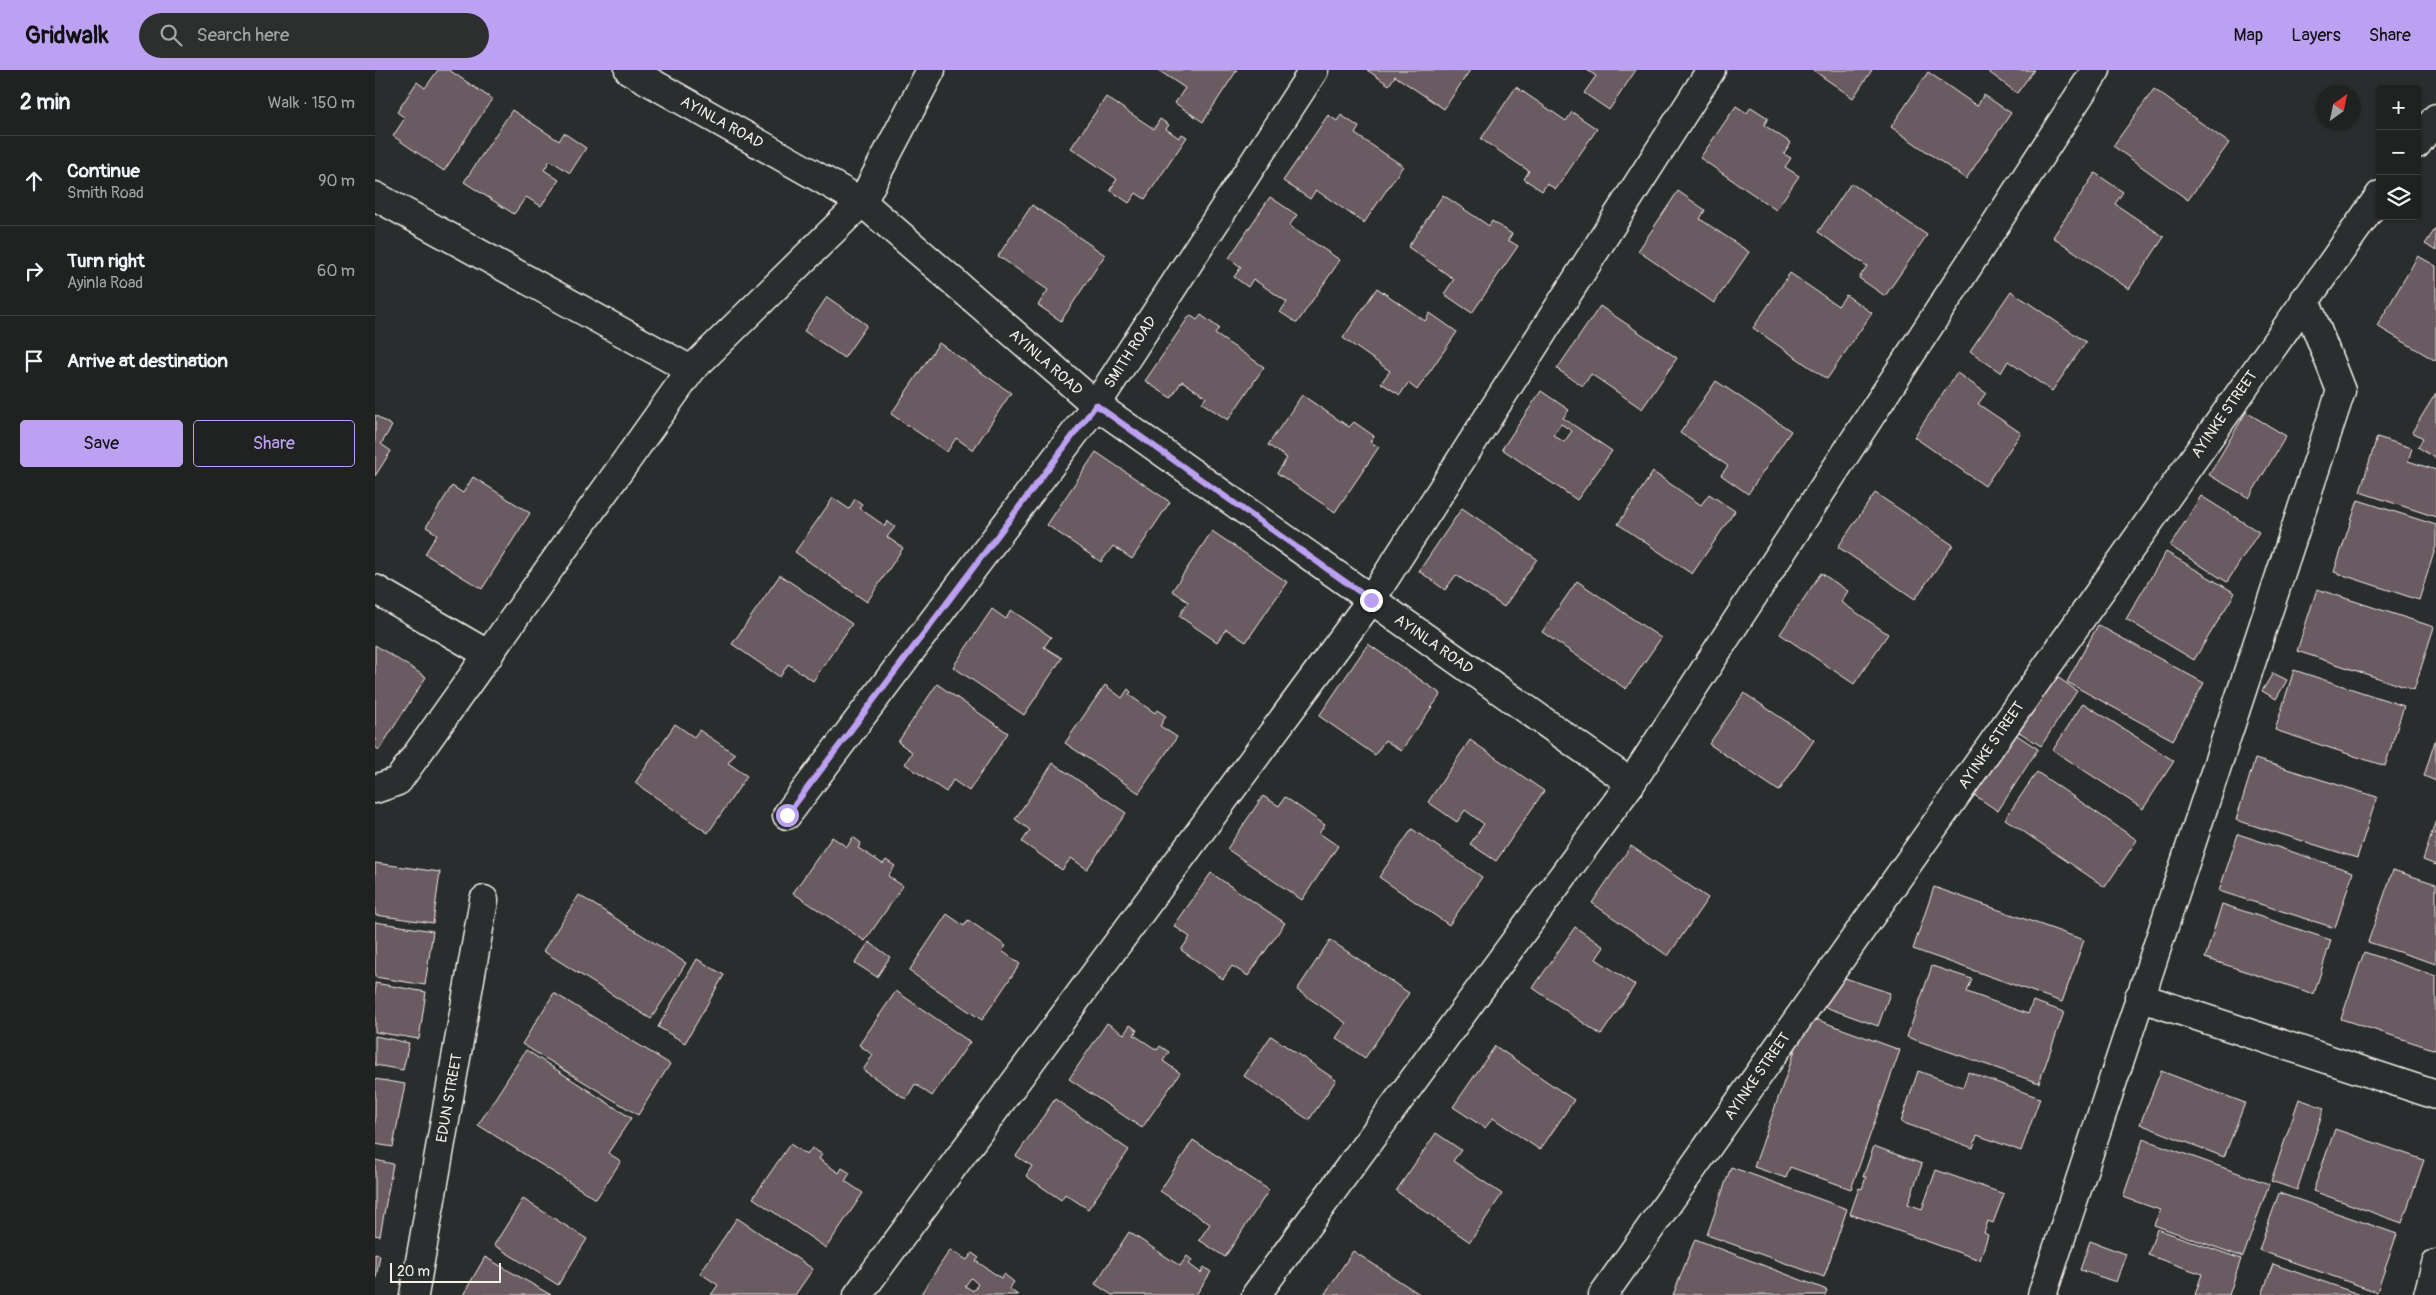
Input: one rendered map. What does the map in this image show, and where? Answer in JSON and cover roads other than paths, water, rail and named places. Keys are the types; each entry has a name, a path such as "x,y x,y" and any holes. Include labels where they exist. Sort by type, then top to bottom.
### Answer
{"street":[{"name":"AYINLA ROAD","path":"629,70 862,202 1096,405 1631,783"},
{"path":"387,785 489,654 691,370 862,202 931,70"},
{"name":"SMITH ROAD","path":"787,815 1096,405 1314,70"},
{"path":"858,1295 1371,600 1711,70"},
{"path":"1256,1295 1631,783 2097,70"},
{"path":"2421,139 2436,118"},
{"path":"375,196 691,370"},
{"name":"AYINKE STREET","path":"1603,1295 2376,201"},
{"path":"2042,1295 2341,391 2305,299"},
{"path":"375,589 489,654"},
{"name":"EDUN STREET","path":"414,1295 484,900"},
{"path":"2139,997 2436,1095"},
{"path":"2428,1295 2436,1264"}]}
